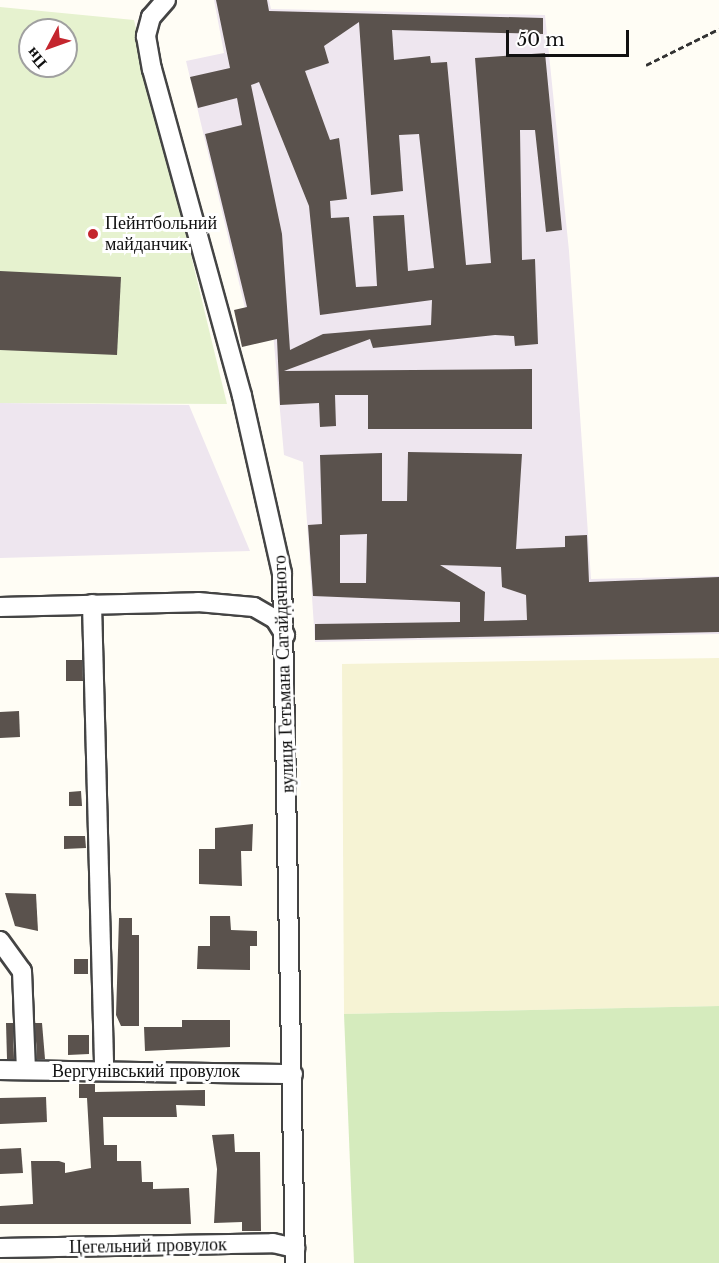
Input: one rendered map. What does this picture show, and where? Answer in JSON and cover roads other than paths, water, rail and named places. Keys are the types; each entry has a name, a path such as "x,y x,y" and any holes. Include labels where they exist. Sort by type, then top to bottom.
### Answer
{"street":[{"name":"вулиця Гетьмана Сагайдачного","path":"166,0 151,17 146,36 152,69 273,515 286,637 295,1255"},
{"path":"0,607 92,604 254,607 275,619 286,637"},
{"path":"92,604 104,1071"},
{"path":"0,941 22,971 26,1070"},
{"name":"Вергунівський провулок","path":"0,1070 293,1074"},
{"name":"Цегельний провулок","path":"0,1248 273,1243 295,1255"}],"place":[{"name":"Пейнтбольний майданчик","path":"93,234"}]}
